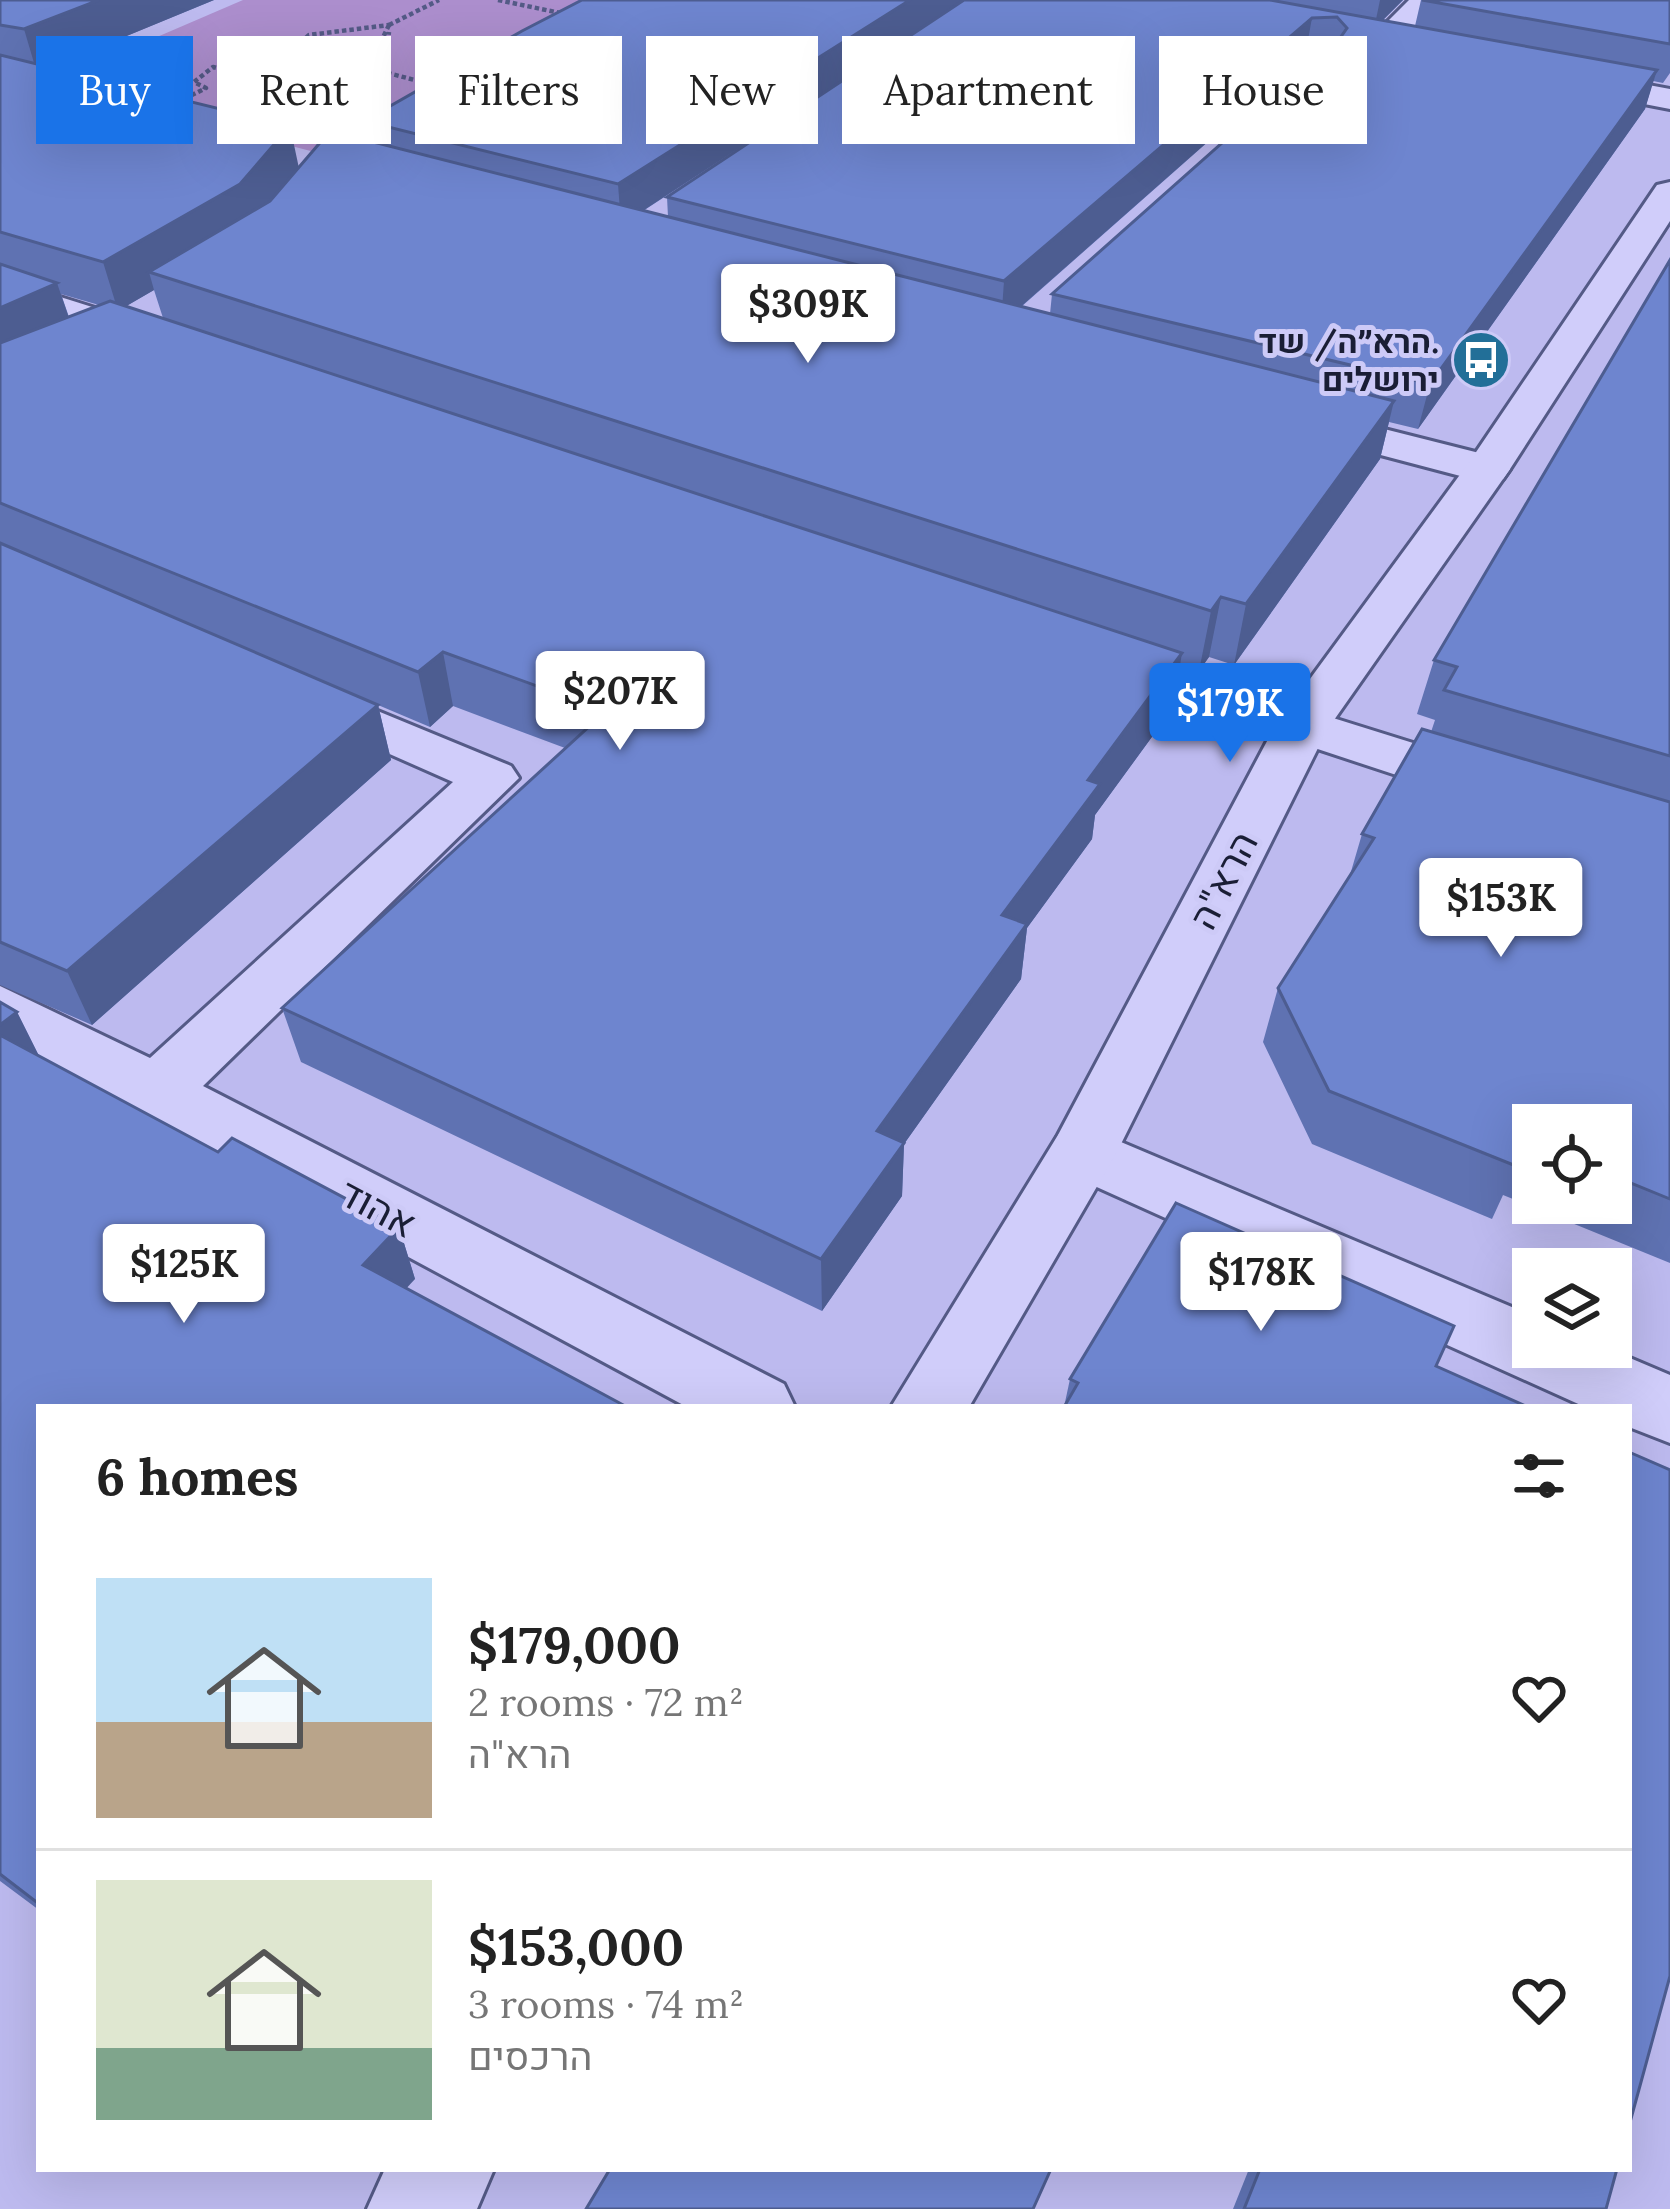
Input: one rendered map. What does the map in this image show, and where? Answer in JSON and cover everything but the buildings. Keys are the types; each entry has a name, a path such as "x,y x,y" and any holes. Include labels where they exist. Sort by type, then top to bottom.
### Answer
{"street":[{"path":"1426,0 1376,34 1434,47"},
{"path":"1670,84 1535,66 1670,99"},
{"name":"הרא\"ה","path":"931,1404 1083,1152 1301,728 1487,469 1670,193"},
{"path":"0,290 199,356"},
{"path":"63,358 125,330 167,304"},
{"path":"1259,410 1487,469"},
{"path":"1054,644 1540,802"},
{"path":"156,1091 491,778 256,676"},
{"name":"אהוד","path":"0,1009 751,1404"},
{"path":"1083,1152 1670,1410"},
{"path":"418,2209 442,2172"}],"path":[{"path":"389,26 374,56 320,56 292,50 309,35 389,26 440,0"},
{"path":"498,0 572,15"},
{"path":"388,36 389,26"},
{"path":"193,94 206,88 194,82 217,68"}],"shaded area":[{"path":"243,0 603,0 539,36 415,36 415,105 391,119 391,36 217,36 217,127 193,120 193,36 159,36"},
{"path":"284,144 346,144 326,155"}],"place":[{"name":"הרא״ה/ שד. ירושלים","path":"1481,360"}]}
